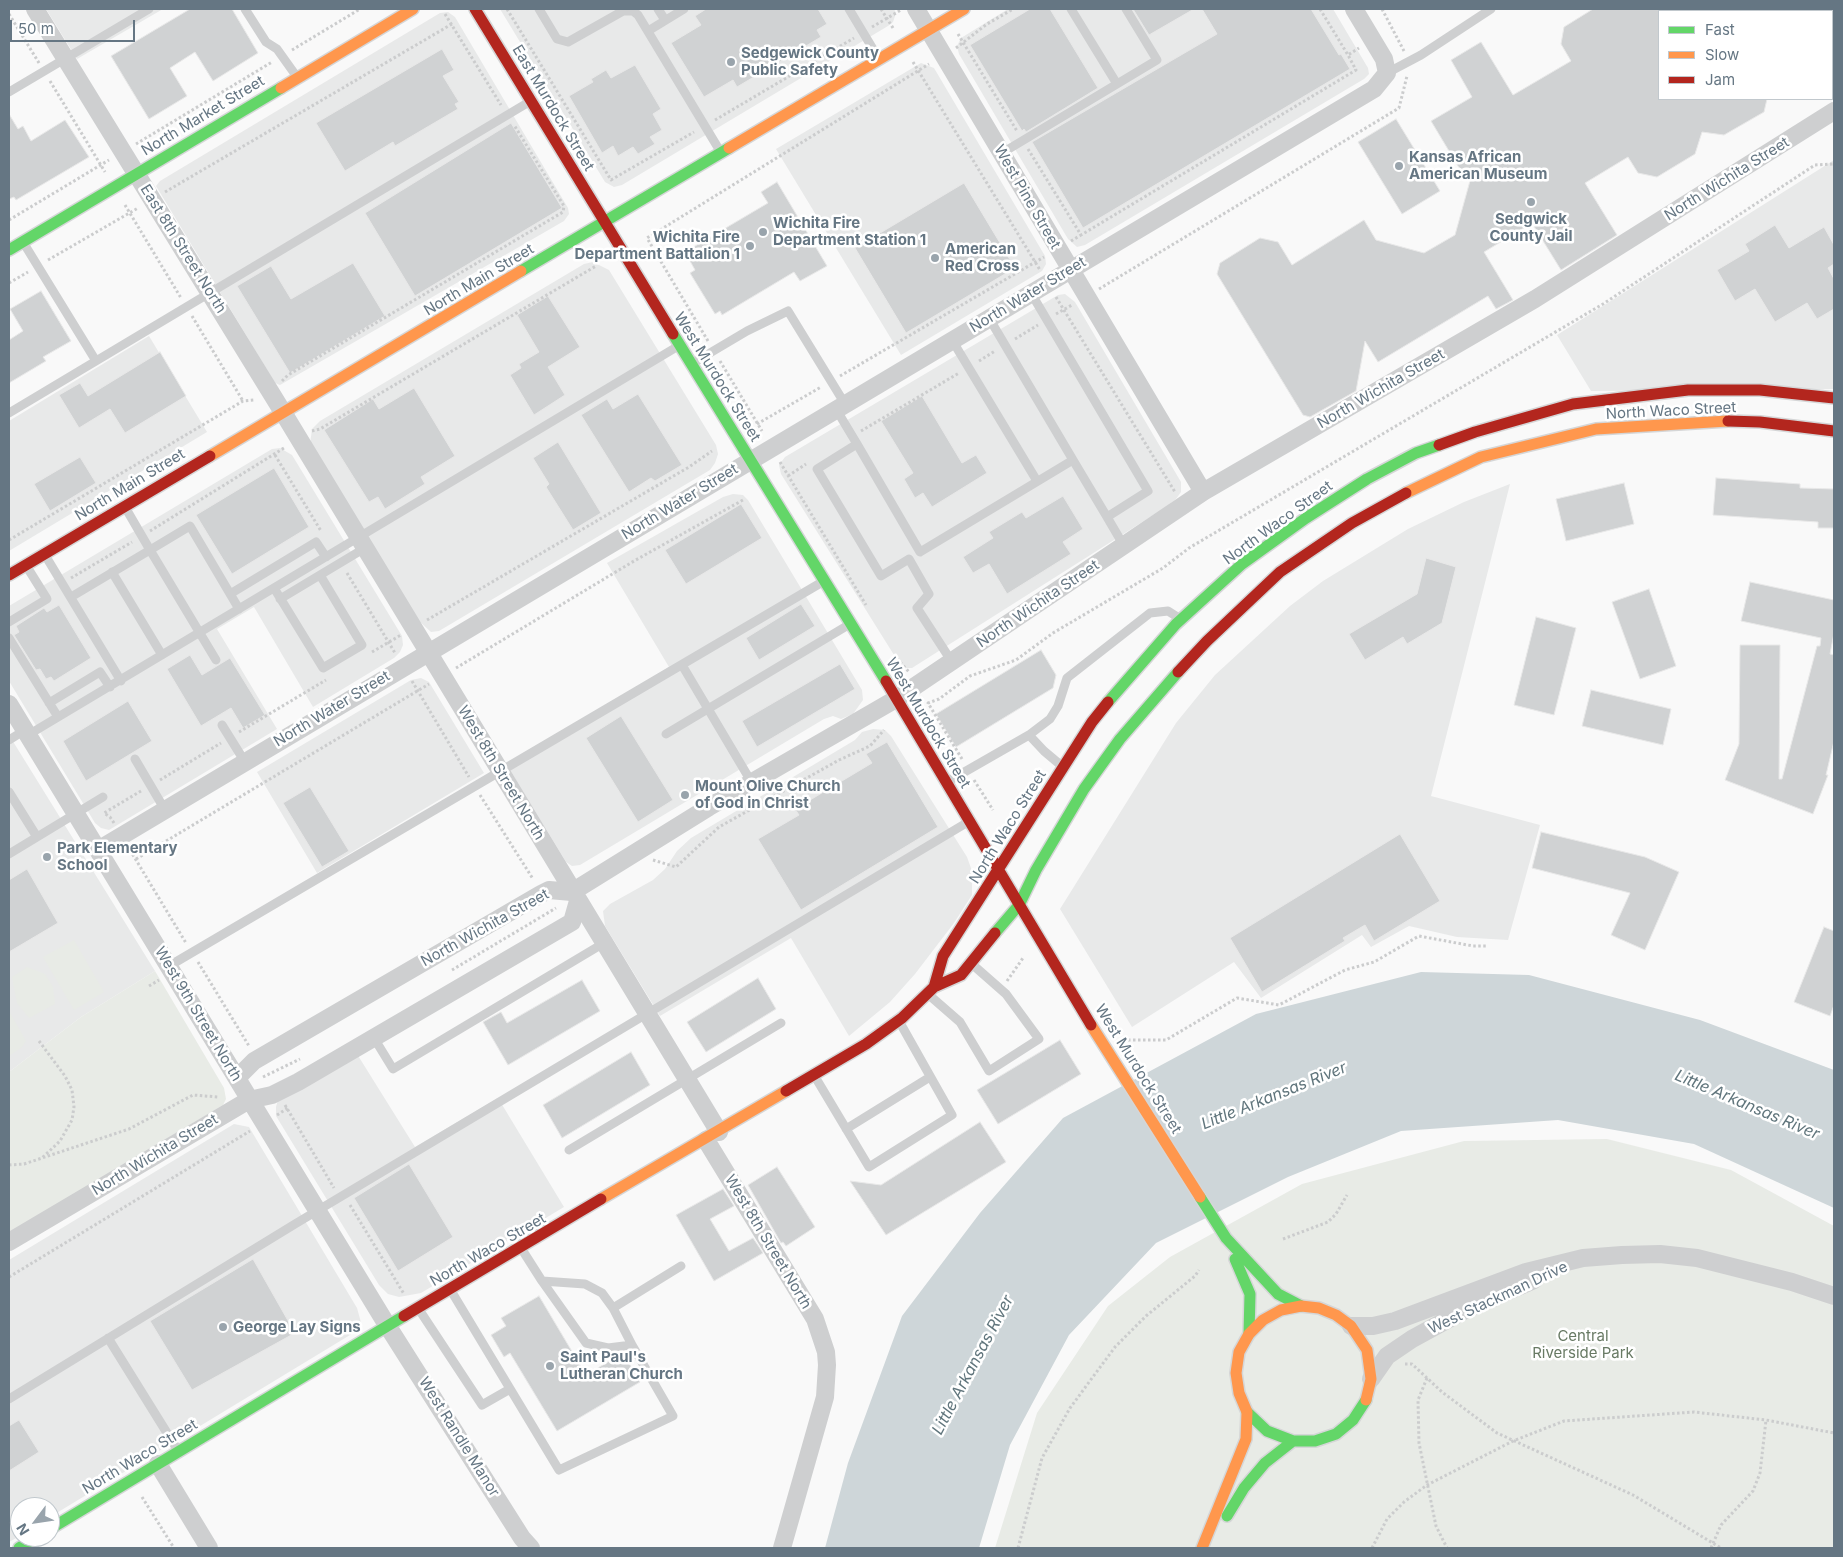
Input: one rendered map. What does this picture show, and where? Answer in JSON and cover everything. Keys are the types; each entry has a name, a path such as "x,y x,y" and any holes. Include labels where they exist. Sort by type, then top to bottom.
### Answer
{"street":[{"name":"East 8th Street North","path":"34,9 284,414"},
{"name":"North Market Street","path":"9,250 413,9"},
{"name":"East Murdock Street","path":"475,9 605,222"},
{"name":"West Pine Street","path":"916,9 1203,492"},
{"name":"North Main Street","path":"9,575 284,414 964,9"},
{"path":"1354,9 1384,59 1387,73"},
{"name":"North Water Street","path":"98,850 1374,89 1387,73"},
{"name":"North Wichita Street","path":"237,1078 257,1059 549,890 575,896 752,783 896,699 1203,492 1535,299 1834,111"},
{"name":"West Murdock Street","path":"605,222 896,699 1018,905 1071,988 1109,1056 1226,1238 1250,1294 1249,1334"},
{"name":"North Waco Street","path":"930,990 943,956 1092,722 1133,670 1182,619 1242,564 1306,518 1366,479 1416,453 1475,432 1573,404 1688,390 1760,390 1834,398"},
{"name":"West 8th Street North","path":"284,414 687,1079 712,1136 815,1319 825,1347 828,1365 825,1397 782,1548"},
{"name":"North Waco Street","path":"60,1523 387,1326 866,1044 899,1020 930,990 961,975 1018,905 1036,870 1084,789 1120,739 1160,691 1207,641 1280,572 1352,523 1423,484 1481,457 1596,430 1719,421 1760,422 1834,431"},
{"name":"West 9th Street North","path":"9,704 387,1326"},
{"name":"North Wichita Street","path":"9,1242 249,1100 277,1093 572,922 575,896"},
{"name":"West Murdock Street","path":"1226,1238 1272,1288 1301,1306 1328,1311 1351,1326 1367,1350 1371,1379 1366,1401 1354,1420 1336,1434 1315,1441 1293,1441 1267,1431 1247,1412 1239,1393 1236,1372 1240,1352 1249,1334 1263,1320 1281,1310 1301,1306"},
{"name":"West Stackman Drive","path":"1351,1326 1373,1326 1395,1321 1526,1272 1583,1258 1660,1254 1697,1258 1792,1282 1834,1296"},
{"name":"West Stackman Drive","path":"1371,1379 1387,1356 1432,1328 1465,1310 1583,1258"},
{"name":"West Randle Manor","path":"387,1326 522,1538 531,1548"},
{"path":"1202,1548 1246,1439 1247,1412"},
{"path":"1207,1548 1244,1488 1272,1455 1293,1441"},
{"path":"158,1464 209,1548"}],"lane":[{"path":"9,92 149,9"},
{"path":"244,9 266,42 277,49 297,78"},
{"path":"540,9 558,39 562,42 568,42 623,11 633,11 638,15 648,31 721,153"},
{"path":"658,9 665,20"},
{"path":"648,31 684,9"},
{"path":"849,9 879,59"},
{"path":"1071,9 1117,84"},
{"path":"1002,153 1157,60 1126,9"},
{"path":"1387,73 1410,61 1491,9"},
{"path":"9,413 531,100"},
{"path":"23,241 96,361"},
{"path":"1031,293 1148,492 1107,517"},
{"path":"692,364 747,330 788,311 831,381 855,440 920,552"},
{"path":"989,318 1124,546"},
{"path":"952,340 1038,481"},
{"path":"280,599 320,575 362,543 680,345"},
{"path":"855,440 817,470 880,576 1073,460"},
{"path":"124,506 216,660"},
{"path":"70,597 190,526 239,609"},
{"path":"230,594 316,542 326,557"},
{"path":"9,740 58,718 326,557 362,543"},
{"path":"44,554 121,681"},
{"path":"909,559 929,594 917,608 952,662"},
{"path":"9,622 47,599 26,565"},
{"path":"112,572 162,655"},
{"path":"274,588 323,668 362,645 320,575"},
{"path":"170,969 192,953 824,581"},
{"path":"945,782 1029,735 1050,719 1058,706 1067,678 1150,613 1168,611 1182,619"},
{"path":"666,734 850,624"},
{"path":"9,638 58,718"},
{"path":"682,665 752,783"},
{"path":"49,703 100,672 110,687"},
{"path":"222,725 245,762"},
{"path":"1029,735 1044,751 1064,767"},
{"path":"134,759 165,810"},
{"path":"9,792 37,837"},
{"path":"9,854 103,797"},
{"path":"9,1399 340,1197 969,822"},
{"path":"374,1038 393,1069 604,943"},
{"path":"930,990 960,1022 988,1071 1039,1040 1006,994 971,963"},
{"path":"814,1075 869,1167 952,1114 899,1020"},
{"path":"569,1150 781,1023"},
{"path":"846,1129 930,1077"},
{"path":"521,1248 586,1343 608,1348 632,1345"},
{"path":"613,1308 681,1266"},
{"path":"450,1289 559,1470 673,1416 613,1308 602,1293 585,1284 542,1281"},
{"path":"418,1308 482,1406 510,1389"},
{"path":"108,1338 178,1452"}],"path":[{"path":"9,220 360,9"},
{"path":"507,9 611,180 903,9"},
{"path":"881,9 1176,495"},
{"path":"762,431 647,238 919,71 963,43 987,24 1013,9"},
{"path":"855,440 968,367 1399,108 1410,61 1382,9"},
{"path":"9,14 243,401"},
{"path":"948,18 1081,235"},
{"path":"9,283 452,24"},
{"path":"757,424 1081,235 1356,70 1348,55"},
{"path":"993,810 928,703 939,699 970,676 1016,660 1053,633 1163,568 1188,548 1603,304 1815,165 1834,164"},
{"path":"281,382 288,375 563,212"},
{"path":"311,431 320,429 596,266"},
{"path":"9,540 243,401 254,400"},
{"path":"422,623 689,467 712,451"},
{"path":"788,476 812,461"},
{"path":"780,462 870,612"},
{"path":"449,672 634,561 743,500"},
{"path":"363,657 402,634"},
{"path":"895,655 909,672"},
{"path":"330,677 104,814 110,817 340,1197 352,1206 406,1299"},
{"path":"136,859 431,682"},
{"path":"1128,1040 1166,1040 1237,998 1279,1005 1345,970 1374,962 1419,936 1473,946 1488,946"},
{"path":"1007,981 1023,958"},
{"path":"149,986 170,969"},
{"path":"39,1041 65,1076 72,1090 74,1107 72,1120 60,1141 42,1159"},
{"path":"9,1165 24,1164 42,1159 129,1129 193,1095 217,1098"},
{"path":"9,1277 294,1104"},
{"path":"1283,1239 1328,1222 1336,1214 1348,1195"},
{"path":"1018,1548 1042,1458 1070,1408 1115,1347 1146,1316 1195,1276 1199,1270"},
{"path":"1397,1364 1412,1364 1442,1392 1497,1433 1633,1495 1714,1542 1721,1548"},
{"path":"1428,1378 1418,1400 1419,1443 1436,1526 1447,1548"},
{"path":"1372,1548 1387,1519 1404,1502 1428,1485 1513,1441 1564,1421 1694,1412 1766,1420 1834,1433"},
{"path":"1711,1548 1721,1525 1753,1491 1760,1473 1766,1420"},
{"path":"142,1496 174,1548"}],"shaded area":[{"path":"46,9 163,9 77,59"},
{"path":"500,9 894,9 896,13 893,22 888,26 622,185 614,187 605,182"},
{"path":"1008,9 1333,9 1368,68 1369,74 1364,79 1085,245 1077,247 1068,239 959,54 957,46 961,38"},
{"path":"448,12 455,17 568,208 569,214 564,221 280,385 275,383 156,186 160,181 440,13"},
{"path":"921,63 934,68 1045,256 1046,264 1042,271 901,355 776,149"},
{"path":"1834,160 1834,389 1591,391 1557,335"},
{"path":"593,262 609,270 716,445 718,454 715,463 710,470 439,631 431,632 418,620 310,444 312,429 320,421 584,264"},
{"path":"1065,294 1075,302 1181,482 1181,492 1166,507 912,668 905,668 899,663 781,474 779,465 785,457 1058,295"},
{"path":"149,336 207,432 9,551 9,421"},
{"path":"280,448 292,455 402,636 403,645 400,652 394,658 313,707 254,607 217,629 277,729 109,830 101,828 95,823 9,681 9,606 272,449"},
{"path":"1510,484 1431,796 1540,825 1508,940 1457,937 1409,926 1371,947 1362,935 1261,998 1234,962 1132,1027 1060,909 1176,723 1215,675 1290,606 1323,581 1408,529 1464,502"},
{"path":"733,494 743,495 748,500 862,690 863,700 853,714 841,719 833,716 824,719 580,865 572,866 566,862 507,765 669,667 607,563 723,497"},
{"path":"421,678 429,682 484,773 317,873 257,772 411,680"},
{"path":"873,729 885,730 891,736 967,857 972,871 972,895 954,923 915,974 890,1002 849,1036 791,938 660,1016 605,926 603,911 610,904 653,880 665,869 677,851 691,838 855,740 862,732"},
{"name":"Park Elementary School","path":"9,735 155,971 81,1017 9,1072"},
{"path":"357,1054 415,1147 498,1098 564,1207 421,1293 399,1297 388,1294 379,1285 276,1116 278,1100"},
{"path":"234,1124 249,1127 357,1308 362,1326 60,1511 60,1497 10,1497 9,1542 9,1260"}],"green space":[{"path":"74,940 104,992 74,1010 43,957"},
{"path":"27,967 45,974 53,987 55,1004 29,1018 17,1003 12,977"},
{"path":"155,971 224,1088 226,1099 223,1105 9,1233 9,1072 81,1017"},
{"path":"9,1011 26,1041 22,1047 9,1056"},
{"name":"Central Riverside Park","path":"1607,1139 1731,1170 1834,1226 1834,1548 995,1548 1037,1413 1108,1306 1170,1257 1302,1184 1464,1141"}],"water":[{"name":"Little Arkansas River","path":"1421,972 1529,975 1700,1020 1834,1070 1834,1208 1694,1144 1558,1120 1401,1131 1288,1177 1156,1243 1069,1335 1010,1445 979,1548 825,1548 848,1463 902,1316 980,1213 1063,1118 1256,1014"}],"building":[{"path":"190,9 232,9 258,53 213,81 195,52 170,68 187,96 149,119 111,56"},
{"name":"Sedgewick County Public Safety","path":"706,9 818,9 827,24 817,30 821,37 737,87 733,80 704,97 671,43 701,25 695,16"},
{"path":"1030,9 1050,9 1098,88 1026,132 1024,129 1022,131 970,45"},
{"path":"1133,9 1194,9 1149,35"},
{"path":"1202,9 1311,9 1339,55 1341,54 1350,69 1083,228 1032,142 1217,34"},
{"name":"Sedgwick County Jail","path":"1593,9 1659,9 1658,100 1767,100 1764,112 1724,135 1702,132 1695,154 1657,177 1638,173 1628,157 1585,183 1617,235 1561,270 1532,223 1484,252 1513,300 1496,309 1488,296 1378,362 1365,341 1356,391 1310,417 1303,415 1217,274 1220,263 1260,238 1278,242 1292,265 1364,220 1376,240 1424,253 1455,235 1473,170 1464,176 1431,121 1472,97 1451,60 1481,42 1513,95 1571,61 1561,44 1564,27"},
{"path":"442,49 454,70 443,76 459,102 455,104 458,109 395,146 393,142 345,171 316,123"},
{"path":"635,65 661,109 653,114 662,130 650,137 655,144 638,154 633,147 618,156 613,146 602,153 569,96 593,82 591,79 606,70 611,78"},
{"path":"9,114 18,129 23,126 31,141 65,120 89,157 16,200 14,197 9,199"},
{"name":"Kansas African American Museum","path":"1396,119 1440,191 1402,214 1358,142"},
{"path":"511,123 562,208 415,296 365,213"},
{"name":"Wichita Fire Department Station 1","path":"777,182 827,266 800,281 794,272 722,315 720,311 715,314 690,273 695,270 685,252 768,203 761,192"},
{"name":"American Red Cross","path":"964,183 1015,268 906,333 855,248"},
{"path":"1775,225 1789,248 1824,227 1834,245 1834,264 1828,268 1834,279 1834,309 1817,319 1807,303 1775,322 1755,289 1735,301 1717,270 1749,251 1745,244"},
{"path":"353,263 385,316 290,373 237,286 271,266 291,299"},
{"path":"41,291 71,341 43,357 46,361 9,383 9,340 23,331 10,309"},
{"path":"548,296 580,347 548,367 565,395 534,415 510,375 521,368 519,364 539,352 517,315"},
{"path":"160,352 186,396 125,433 110,409 79,428 59,395 80,383 88,396"},
{"path":"414,388 455,456 421,477 425,484 385,509 378,497 369,502 324,430 373,399 379,409"},
{"path":"638,394 682,465 655,481 651,478 629,492 581,415 607,399 613,409"},
{"path":"922,396 962,463 976,455 987,473 932,507 923,493 915,498 904,479 913,473 881,421"},
{"path":"558,442 601,513 573,530 546,487 549,484 533,458"},
{"path":"80,457 96,483 50,511 34,484"},
{"path":"274,468 309,527 232,574 196,515"},
{"path":"1716,478 1800,484 1800,488 1834,489 1834,528 1818,528 1818,522 1713,515"},
{"path":"1624,483 1634,524 1566,541 1556,499"},
{"path":"1063,496 1083,529 1063,542 1071,554 1007,594 989,564 973,573 963,557 993,538 989,532 1022,512 1026,518"},
{"path":"741,504 762,538 686,584 665,550"},
{"path":"1426,558 1456,567 1442,623 1407,644 1403,637 1365,660 1349,634 1417,594"},
{"path":"1750,582 1834,600 1834,633 1830,654 1834,655 1834,741 1826,775 1828,775 1813,814 1725,780 1739,744 1740,645 1780,645 1779,779 1782,779 1817,646 1820,646 1821,638 1741,621"},
{"path":"1649,589 1676,666 1640,679 1612,602"},
{"path":"801,604 815,626 759,660 746,638"},
{"path":"59,605 91,658 54,681 51,677 46,679 40,669 36,670 14,635 19,632 16,626 44,608 47,612"},
{"path":"1536,617 1576,628 1554,715 1514,705"},
{"path":"1041,650 1056,675 1053,688 956,747 936,714"},
{"path":"190,655 202,675 230,658 265,715 243,728 231,708 201,726 167,669"},
{"path":"840,664 855,689 757,747 742,721"},
{"path":"1591,690 1671,709 1663,745 1582,726"},
{"path":"128,701 152,741 86,781 63,741"},
{"path":"621,716 673,800 638,822 586,738"},
{"path":"887,742 938,827 801,910 758,839 799,815 795,809 872,763 866,754"},
{"path":"310,787 349,851 322,867 283,803"},
{"path":"1541,832 1645,857 1679,872 1645,950 1611,935 1630,893 1532,868"},
{"path":"1400,834 1440,901 1374,941 1365,925 1343,938 1345,941 1262,992 1230,938"},
{"name":"Park Elementary School","path":"27,869 58,923 9,952 9,880"},
{"path":"1824,927 1834,931 1834,1005 1830,1016 1794,1002"},
{"path":"758,978 776,1009 706,1052 687,1022"},
{"path":"582,980 600,1011 508,1065 483,1022 501,1012 507,1023"},
{"path":"1060,1040 1081,1074 998,1124 977,1090"},
{"path":"631,1052 650,1085 562,1138 543,1105"},
{"path":"980,1122 1006,1162 886,1235 850,1181 881,1185"},
{"path":"409,1164 453,1237 398,1271 354,1198"},
{"path":"777,1167 815,1227 786,1246 783,1242 781,1243 748,1185"},
{"path":"723,1189 734,1206 710,1219 729,1251 753,1238 763,1253 714,1281 676,1215"},
{"name":"George Lay Signs","path":"253,1259 295,1333 192,1390 150,1321"},
{"name":"Saint Paul's Lutheran Church","path":"539,1296 586,1375 623,1353 640,1382 557,1431 510,1353 504,1357 491,1335 506,1326 501,1318"},
{"path":"19,1420 39,1452 9,1471 9,1426"}],"traffic: fast":[{"path":"9,250 281,88"},
{"path":"521,271 729,148"},
{"path":"673,334 886,681"},
{"path":"1108,702 1176,624 1242,564 1306,518 1367,479 1416,453 1439,445"},
{"path":"995,933 1019,905 1036,870 1084,789 1120,739 1178,672"},
{"path":"1200,1197 1226,1238 1278,1294 1301,1306"},
{"path":"1235,1259 1250,1294 1249,1334"},
{"path":"60,1523 404,1316"},
{"path":"1247,1412 1267,1431 1293,1441 1315,1441 1336,1434 1353,1420 1366,1400"},
{"path":"1227,1516 1244,1488 1265,1463 1293,1441"}],"traffic: slow":[{"path":"281,88 413,9"},
{"path":"729,148 964,9"},
{"path":"210,456 521,271"},
{"path":"1406,493 1481,457 1596,429 1728,421"},
{"path":"1091,1025 1200,1197"},
{"path":"601,1199 786,1091"},
{"path":"1202,1548 1246,1439 1247,1412 1239,1393 1236,1373 1239,1352 1249,1334 1263,1320 1281,1310 1301,1306 1319,1308 1336,1315 1351,1326 1367,1350 1371,1379 1366,1400"}],"traffic: jam":[{"path":"475,9 673,334"},
{"path":"1439,445 1475,432 1573,404 1688,390 1760,390 1834,398"},
{"path":"1728,421 1760,422 1834,431"},
{"path":"9,575 210,456"},
{"path":"1178,672 1207,641 1280,572 1352,523 1406,493"},
{"path":"886,681 1091,1025"},
{"path":"934,987 943,956 1092,722 1108,702"},
{"path":"786,1091 866,1044 902,1018 934,987 961,975 995,933"},
{"path":"404,1316 601,1199"}],"place":[{"name":"Sedgewick County Public Safety","path":"731,62"},
{"name":"Kansas African American Museum","path":"1399,166"},
{"name":"Sedgwick County Jail","path":"1531,202"},
{"name":"Wichita Fire Department Station 1","path":"763,232"},
{"name":"Wichita Fire Department Battalion 1","path":"750,246"},
{"name":"American Red Cross","path":"935,258"},
{"name":"Mount Olive Church of God in Christ","path":"685,795"},
{"name":"Park Elementary School","path":"47,857"},
{"name":"George Lay Signs","path":"223,1327"},
{"name":"Saint Paul's Lutheran Church","path":"550,1366"}]}
